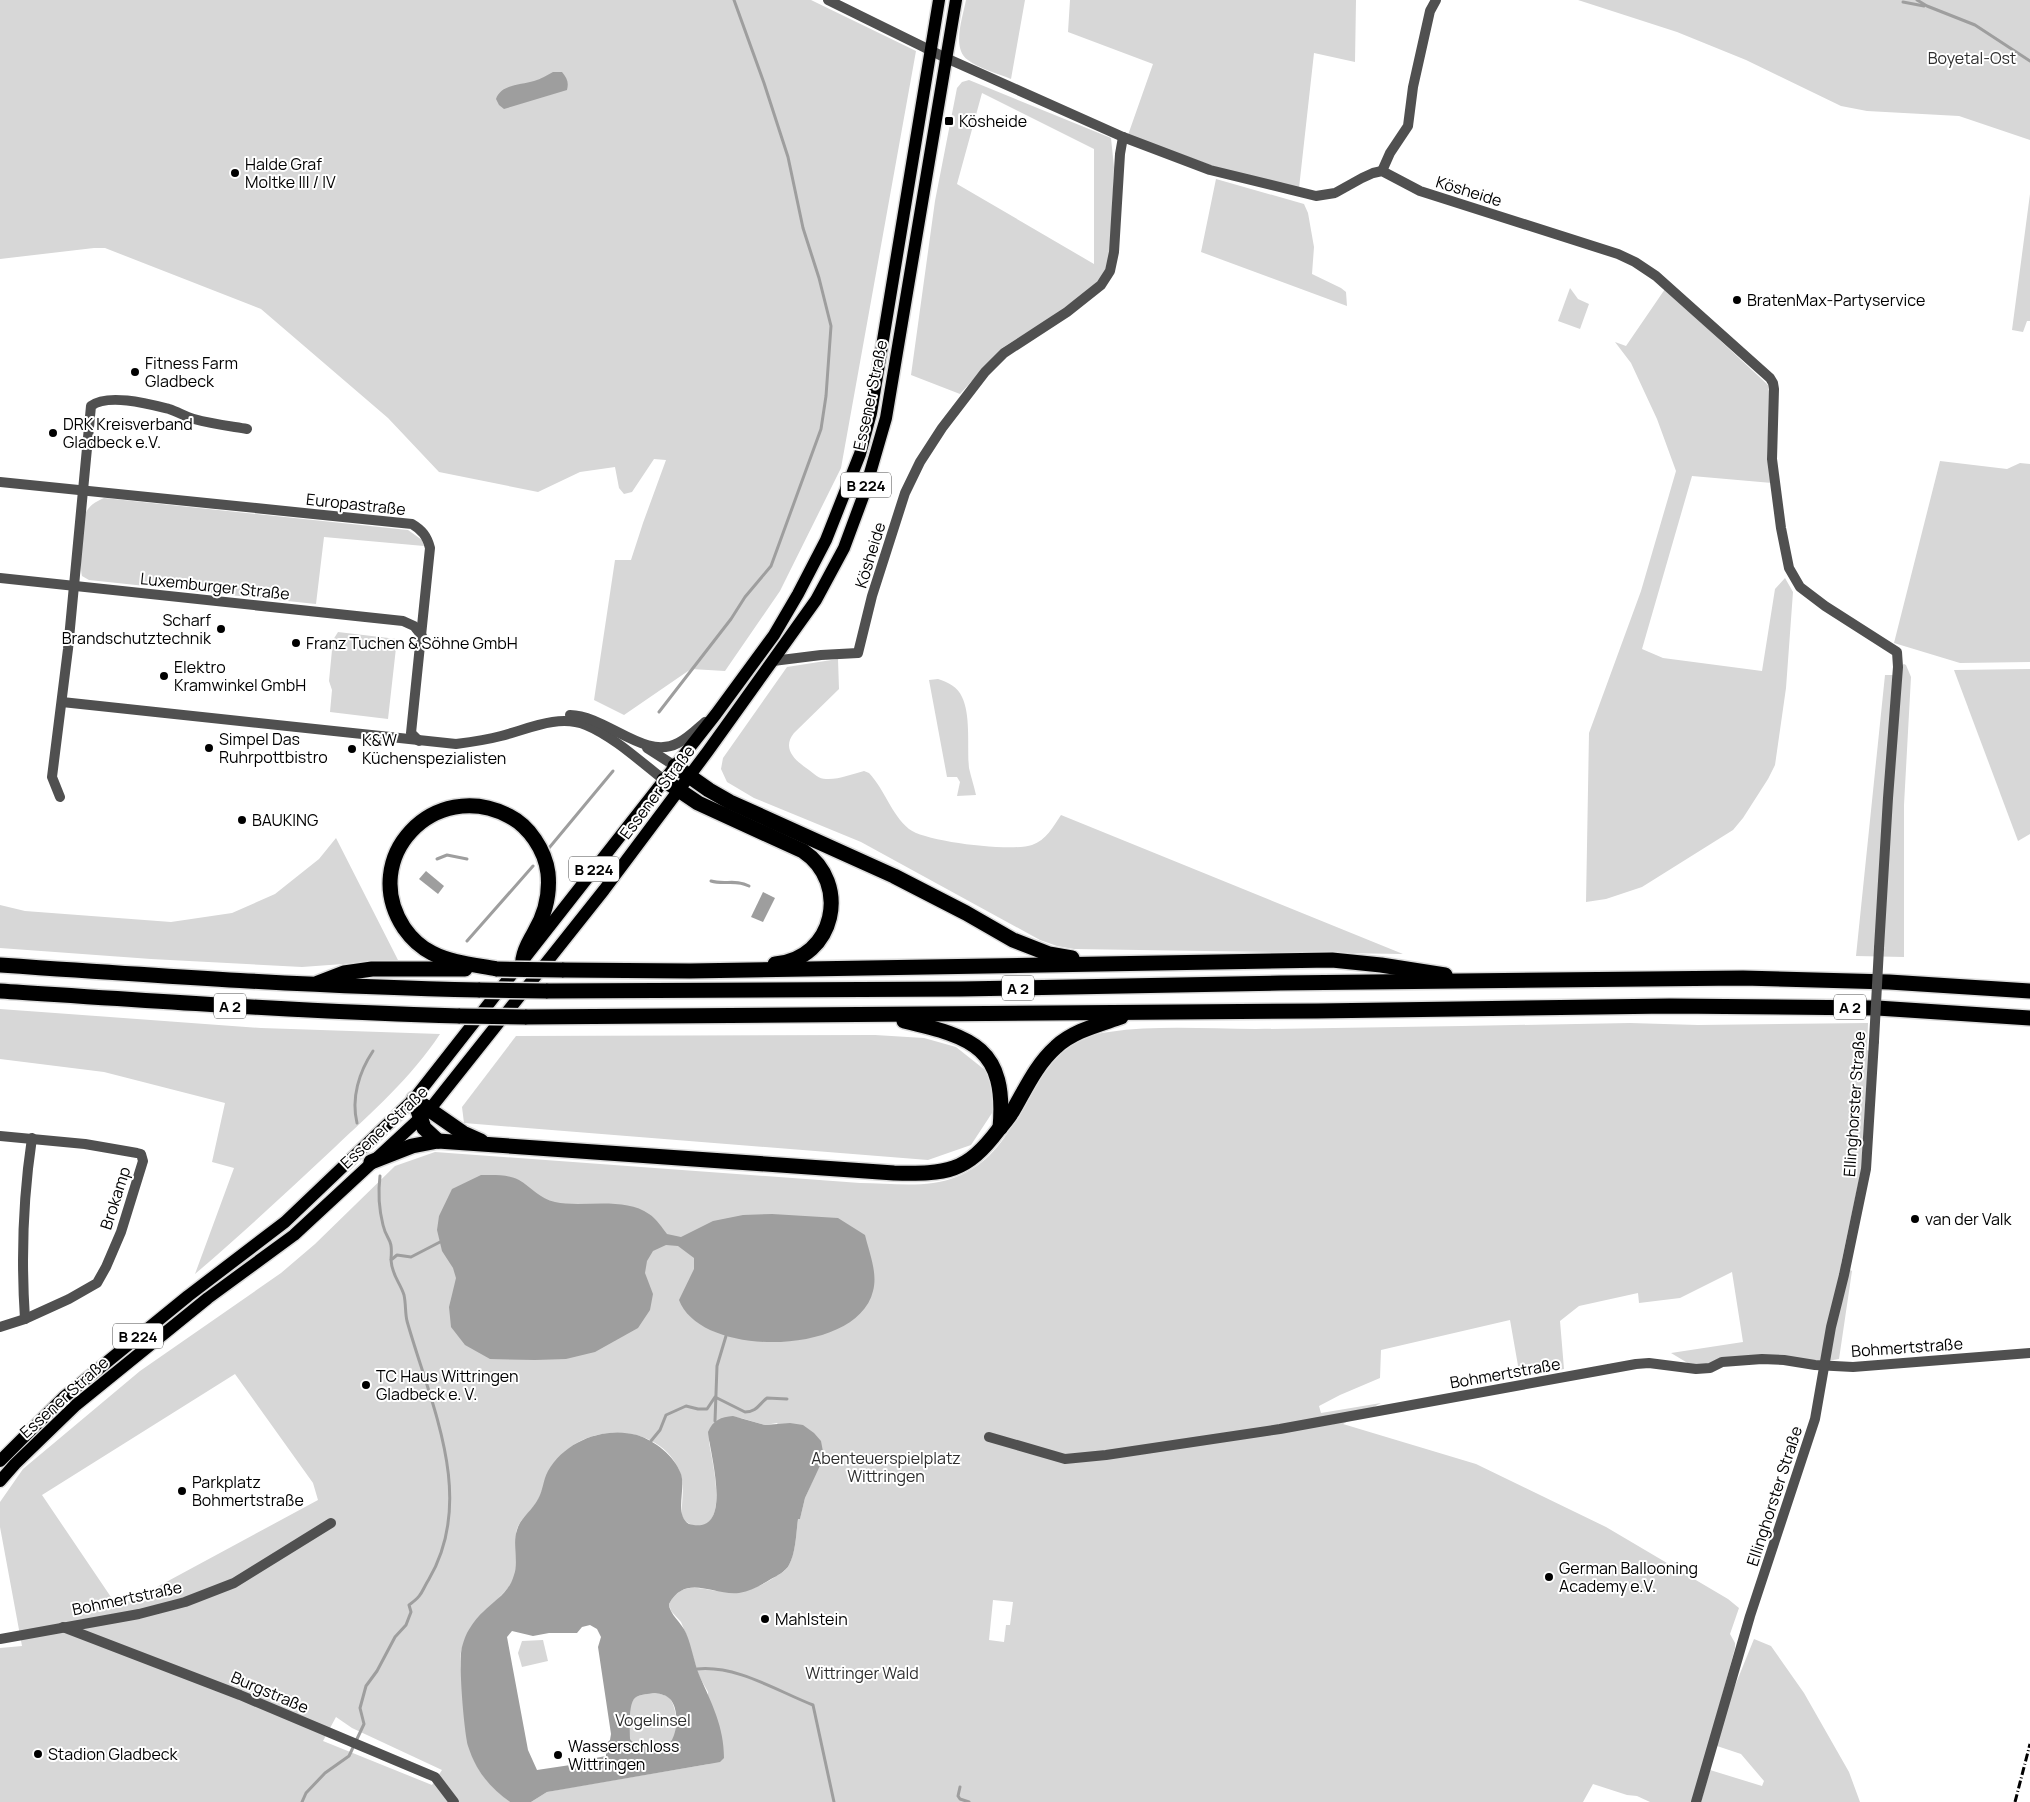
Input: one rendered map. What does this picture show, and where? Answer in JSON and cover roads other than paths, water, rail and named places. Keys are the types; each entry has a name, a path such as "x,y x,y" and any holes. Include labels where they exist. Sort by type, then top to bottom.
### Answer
{"highway":[{"path":"676,766 709,790 756,815 894,876 966,913 1012,940 1049,954 1106,964"},
{"path":"664,780 678,791 722,815 803,851 814,859 826,878 832,901 827,926 821,937 807,952 796,958 780,963 698,966 690,971"},
{"path":"497,969 455,962 431,953 408,934 391,900 390,878 400,846 406,836 424,819 446,808 468,805 500,812 516,820 530,834 540,848 548,873 546,904 542,919 526,946 523,959"},
{"path":"311,985 344,973 372,969 690,971 1332,960 1381,965 1491,982"},
{"name":"A 2","path":"0,965 237,982 546,991 961,989 1753,979 1908,983 2030,991"},
{"name":"A 2","path":"0,990 308,1011 525,1017 1307,1012 1654,1006 1797,1006 1943,1012 2030,1018"},
{"path":"371,1162 412,1146 438,1140 894,1173 923,1174 947,1170 964,1164 980,1153 1014,1110 1034,1072 1066,1038 1134,1012"},
{"path":"878,1015 948,1032 969,1041 984,1053 993,1066 1000,1084 1002,1105 1000,1129"},
{"path":"414,1099 425,1114 430,1135 438,1140"},
{"path":"425,1114 486,1143"}],"main road":[{"name":"Essener Straße","path":"0,1461 64,1397 188,1296 285,1222 414,1099 676,766 760,655 798,594 826,540 860,454 873,402 939,0"},
{"name":"Essener Straße","path":"0,1481 76,1405 208,1298 294,1235 425,1114 604,890 816,600 844,548 886,418 956,0"}],"street":[{"path":"828,0 910,38 946,58 1123,137 1210,170 1316,196 1335,193 1362,178 1382,171 1390,153 1408,126 1413,87 1430,11 1436,0"},
{"name":"Kösheide","path":"773,660 858,652 872,596 905,493 920,462 942,428 985,372 1004,353 1102,285 1110,271 1114,252 1120,154 1123,137"},
{"name":"Kösheide","path":"1382,171 1420,191 1618,254 1635,262 1656,276 1773,383"},
{"name":"Ellinghorster Straße","path":"1696,1802 1750,1616 1815,1419 1831,1327 1866,1169 1888,798 1898,667 1897,652 1825,606 1800,587 1789,568 1781,528 1772,459 1773,383"},
{"path":"60,797 52,777 62,702 91,406 98,401 135,402 170,410 192,419 212,424 247,429"},
{"name":"Europastraße","path":"0,482 412,524 421,530 428,539 430,548 411,733 419,741"},
{"name":"Luxemburger Straße","path":"0,578 403,621 414,626 422,636"},
{"path":"62,702 456,744 476,742 548,722 567,721 586,725 606,736 664,780"},
{"path":"640,744 658,748 677,744 716,714"},
{"path":"524,729 549,717 572,715 590,718 616,730 676,766"},
{"name":"Brokamp","path":"0,1136 32,1138 137,1153 141,1154 143,1161 121,1232 106,1267 96,1283 69,1299 25,1319 0,1327"},
{"path":"25,1319 24,1223 26,1181 32,1138"},
{"name":"Bohmertstraße","path":"989,1437 1065,1459 1106,1455 1280,1429 1636,1364 1649,1363 1696,1369 1710,1368 1722,1362 1762,1359 1825,1366 1854,1367 2030,1353"},
{"name":"Bohmertstraße","path":"0,1639 139,1614 185,1602 234,1583 331,1523"},
{"name":"Burgstraße","path":"64,1627 240,1695 435,1778 454,1802"}],"waterway":[{"path":"659,712 731,619 745,597 771,566 821,429 826,396 831,326 819,278 803,228 788,157 734,0"},
{"path":"1917,0 1927,6 1975,25 2030,61"},
{"path":"1903,2 1924,6"},
{"path":"549,848 613,771"},
{"path":"437,859 447,855 467,859"},
{"path":"467,941 533,866"},
{"path":"711,881 739,883 749,886"},
{"path":"357,1123 355,1104 360,1076 373,1051"},
{"path":"380,1176 381,1213 390,1243 391,1259"},
{"path":"302,1802 306,1793 325,1773 349,1756 364,1724 360,1708 366,1686 377,1671 395,1637 406,1625 411,1612 409,1605 421,1593 443,1548 449,1516 449,1483 445,1450 437,1417 407,1321 404,1295 393,1270 391,1260 397,1255 411,1257 440,1242"},
{"path":"715,1421 717,1366 726,1336"},
{"path":"651,1441 660,1430 666,1415 686,1406 707,1409 715,1397 745,1412 755,1409 767,1398 787,1399"},
{"path":"697,1669 712,1669 742,1675 813,1705 834,1802"},
{"path":"960,1787 958,1796 960,1799 969,1802"}],"railway":[{"path":"2015,1802 2030,1744"}],"place":[{"name":"Kösheide","path":"949,121"},
{"name":"Halde Graf Moltke III / IV","path":"235,173"},
{"name":"BratenMax-Partyservice","path":"1737,300"},
{"name":"Fitness Farm Gladbeck","path":"135,372"},
{"name":"DRK Kreisverband Gladbeck e.V.","path":"53,433"},
{"name":"Scharf Brandschutztechnik","path":"221,629"},
{"name":"Franz Tuchen & Söhne GmbH","path":"296,643"},
{"name":"Elektro Kramwinkel GmbH","path":"164,676"},
{"name":"Simpel Das Ruhrpottbistro","path":"209,748"},
{"name":"K&W Küchenspezialisten","path":"352,749"},
{"name":"BAUKING","path":"242,820"},
{"name":"van der Valk","path":"1915,1219"},
{"name":"TC Haus Wittringen Gladbeck e. V.","path":"366,1385"},
{"name":"Parkplatz Bohmertstraße","path":"182,1491"},
{"name":"German Ballooning Academy e.V.","path":"1549,1577"},
{"name":"Mahlstein","path":"765,1619"},
{"name":"Stadion Gladbeck","path":"38,1754"},
{"name":"Wasserschloss Wittringen","path":"558,1755"}],"park label":[{"name":"Boyetal-Ost","path":"1972,58"},
{"name":"Abenteuerspielplatz Wittringen","path":"886,1467"},
{"name":"Wittringer Wald","path":"862,1673"},
{"name":"Vogelinsel","path":"653,1720"}]}
